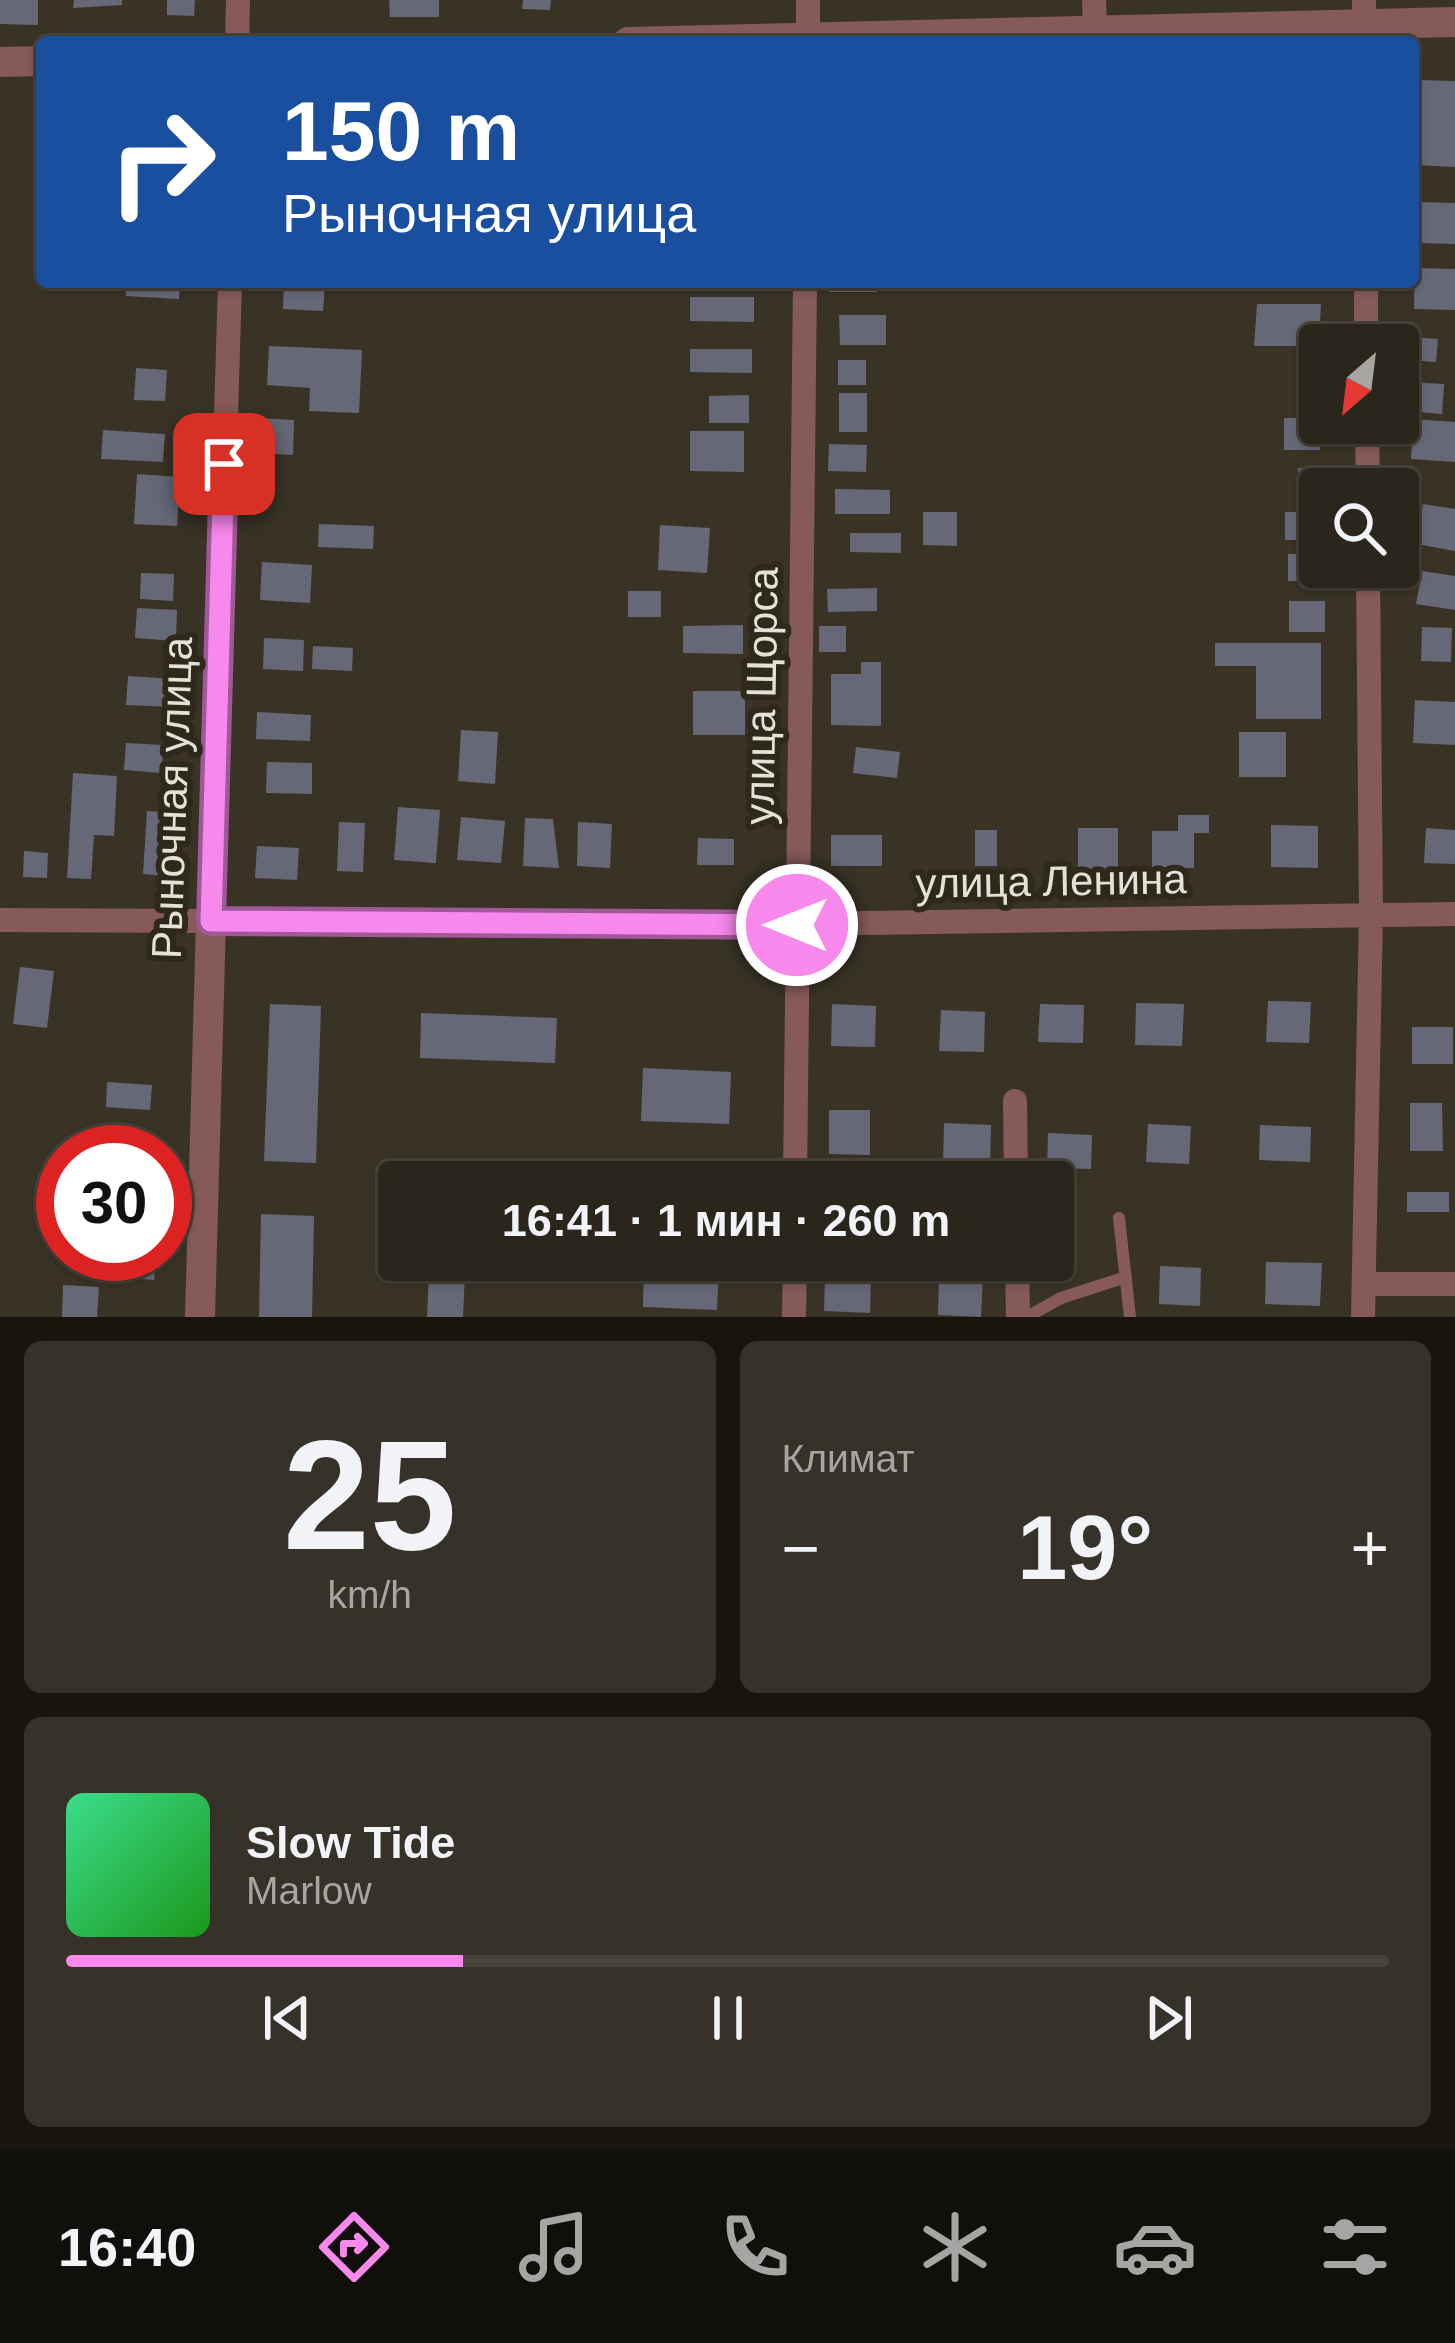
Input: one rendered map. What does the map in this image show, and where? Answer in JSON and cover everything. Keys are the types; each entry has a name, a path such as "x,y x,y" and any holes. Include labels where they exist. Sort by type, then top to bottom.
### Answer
{"street":[{"path":"237,36 238,0"},
{"path":"808,0 808,36"},
{"path":"844,36 1094,15 1455,22"},
{"path":"0,62 36,61"},
{"name":"Рыночная улица","path":"200,1317 230,288"},
{"name":"улица Щорса","path":"795,1161 805,288"},
{"path":"1366,288 1366,324"},
{"path":"1363,1317 1370,915 1368,588"},
{"name":"улица Ленина","path":"0,920 797,925 1455,914"},
{"path":"1015,1101 1016,1161"},
{"path":"794,1317 795,1281"},
{"path":"1017,1281 1018,1317"},
{"path":"1364,1284 1455,1284"}],"lane":[{"path":"1119,1218 1130,1317"},
{"path":"1027,1317 1061,1298 1126,1277"}],"building":[{"path":"0,0 38,0 38,25 0,24"},
{"path":"74,0 122,0 122,5 73,8"},
{"path":"167,0 195,0 194,16 167,15"},
{"path":"389,0 439,0 439,17 390,17"},
{"path":"523,0 551,0 550,10 522,9"},
{"path":"1419,80 1455,81 1455,167 1419,165"},
{"path":"1419,202 1455,203 1455,244 1419,243"},
{"path":"1419,268 1455,269 1455,310 1414,309"},
{"path":"126,288 180,288 179,299 126,296"},
{"path":"284,288 325,288 323,311 283,309"},
{"path":"829,288 877,288 877,292 829,292"},
{"path":"690,297 754,297 754,322 690,321"},
{"path":"1257,304 1321,304 1320,324 1299,324 1299,346 1254,346"},
{"path":"839,315 886,315 886,345 840,345"},
{"path":"1419,338 1438,339 1436,362 1419,361"},
{"path":"269,346 362,350 359,413 309,411 310,388 267,385"},
{"path":"690,349 752,349 752,373 690,372"},
{"path":"838,360 866,360 866,385 838,385"},
{"path":"136,368 167,370 165,401 134,400"},
{"path":"1419,383 1444,384 1442,414 1419,412"},
{"path":"839,393 867,393 867,432 839,432"},
{"path":"749,395 749,423 709,423 709,396"},
{"path":"257,418 294,420 293,455 255,453"},
{"path":"1284,418 1299,418 1299,444 1320,444 1320,450 1284,450"},
{"path":"1419,419 1455,422 1455,462 1411,459 1412,444 1419,444"},
{"path":"103,430 165,434 163,462 101,459"},
{"path":"690,431 744,431 744,472 690,471"},
{"path":"829,444 867,445 866,472 828,471"},
{"path":"137,474 180,477 177,526 134,524"},
{"path":"835,489 890,490 890,514 835,514"},
{"path":"1423,504 1455,509 1455,551 1419,544"},
{"path":"923,512 957,512 957,546 923,545"},
{"path":"1285,512 1299,512 1299,540 1285,540"},
{"path":"319,524 374,526 373,549 318,547"},
{"path":"660,525 710,528 707,573 658,570"},
{"path":"850,533 901,533 901,553 850,552"},
{"path":"1288,554 1299,554 1299,581 1288,581"},
{"path":"262,562 312,565 310,603 260,600"},
{"path":"1422,571 1455,576 1455,610 1416,604"},
{"path":"141,573 174,574 173,601 140,599"},
{"path":"877,588 877,611 828,612 827,589"},
{"path":"628,591 661,591 661,617 628,617"},
{"path":"1289,601 1325,601 1325,632 1289,632"},
{"path":"137,608 177,610 176,641 135,638"},
{"path":"743,625 743,654 683,653 683,626"},
{"path":"819,626 846,626 846,652 819,652"},
{"path":"1422,627 1452,628 1451,662 1421,661"},
{"path":"264,638 304,640 303,671 263,669"},
{"path":"1215,643 1321,643 1321,719 1256,719 1256,666 1215,666"},
{"path":"313,646 353,648 352,671 312,669"},
{"path":"861,662 881,662 881,726 831,725 831,674 861,674"},
{"path":"128,676 175,679 173,707 126,705"},
{"path":"693,691 745,691 745,735 693,735"},
{"path":"1415,700 1455,702 1455,745 1413,743"},
{"path":"257,712 311,715 310,741 256,739"},
{"path":"461,730 498,732 495,784 458,781"},
{"path":"1239,732 1286,732 1286,777 1239,777"},
{"path":"126,743 163,745 162,773 124,770"},
{"path":"856,747 900,752 897,778 853,773"},
{"path":"267,762 312,763 312,794 266,793"},
{"path":"73,773 117,776 114,836 94,835 91,879 67,878"},
{"path":"398,807 440,810 436,863 394,860"},
{"path":"147,811 174,813 170,876 143,874"},
{"path":"1178,815 1209,815 1209,833 1194,833 1194,868 1152,868 1152,831 1178,831"},
{"path":"461,817 505,821 501,863 457,860"},
{"path":"525,818 553,819 559,868 523,866"},
{"path":"339,822 365,823 363,872 337,871"},
{"path":"578,822 612,824 610,868 577,866"},
{"path":"1271,825 1318,826 1318,868 1271,867"},
{"path":"1078,828 1118,828 1118,869 1078,869"},
{"path":"1426,828 1455,830 1455,864 1424,863"},
{"path":"975,830 997,830 997,866 975,866"},
{"path":"831,835 882,835 882,866 831,866"},
{"path":"698,838 734,839 734,865 697,865"},
{"path":"257,846 299,848 297,880 255,878"},
{"path":"24,851 48,853 47,878 23,877"},
{"path":"20,967 54,971 47,1028 13,1024"},
{"path":"1268,1001 1311,1002 1309,1043 1266,1042"},
{"path":"1136,1003 1184,1004 1182,1046 1135,1045"},
{"path":"270,1004 321,1006 316,1163 264,1161"},
{"path":"832,1004 876,1006 875,1047 831,1046"},
{"path":"1040,1004 1084,1005 1083,1043 1038,1042"},
{"path":"941,1010 985,1012 984,1052 939,1051"},
{"path":"421,1013 557,1018 555,1063 420,1058"},
{"path":"1412,1027 1453,1027 1453,1064 1412,1064"},
{"path":"643,1068 731,1072 729,1124 641,1121"},
{"path":"107,1082 152,1085 150,1110 106,1107"},
{"path":"1410,1103 1442,1103 1443,1151 1410,1151"},
{"path":"829,1110 870,1110 870,1155 829,1154"},
{"path":"944,1123 991,1125 990,1161 943,1161"},
{"path":"1148,1124 1191,1126 1189,1164 1146,1162"},
{"path":"1260,1125 1311,1127 1310,1162 1259,1160"},
{"path":"1048,1133 1092,1135 1091,1169 1074,1169 1074,1161 1047,1161"},
{"path":"1407,1192 1449,1192 1449,1212 1407,1212"},
{"path":"261,1214 314,1216 312,1317 259,1317"},
{"path":"1266,1262 1322,1263 1320,1306 1265,1304"},
{"path":"1160,1266 1201,1268 1200,1306 1159,1304"},
{"path":"429,1281 465,1281 463,1317 427,1317"},
{"path":"644,1281 718,1281 717,1310 643,1307"},
{"path":"825,1281 871,1281 870,1313 824,1311"},
{"path":"939,1281 983,1281 981,1317 938,1315"},
{"path":"63,1285 99,1287 97,1317 62,1317"}],"route":[{"path":"224,464 211,921 797,925"}]}
